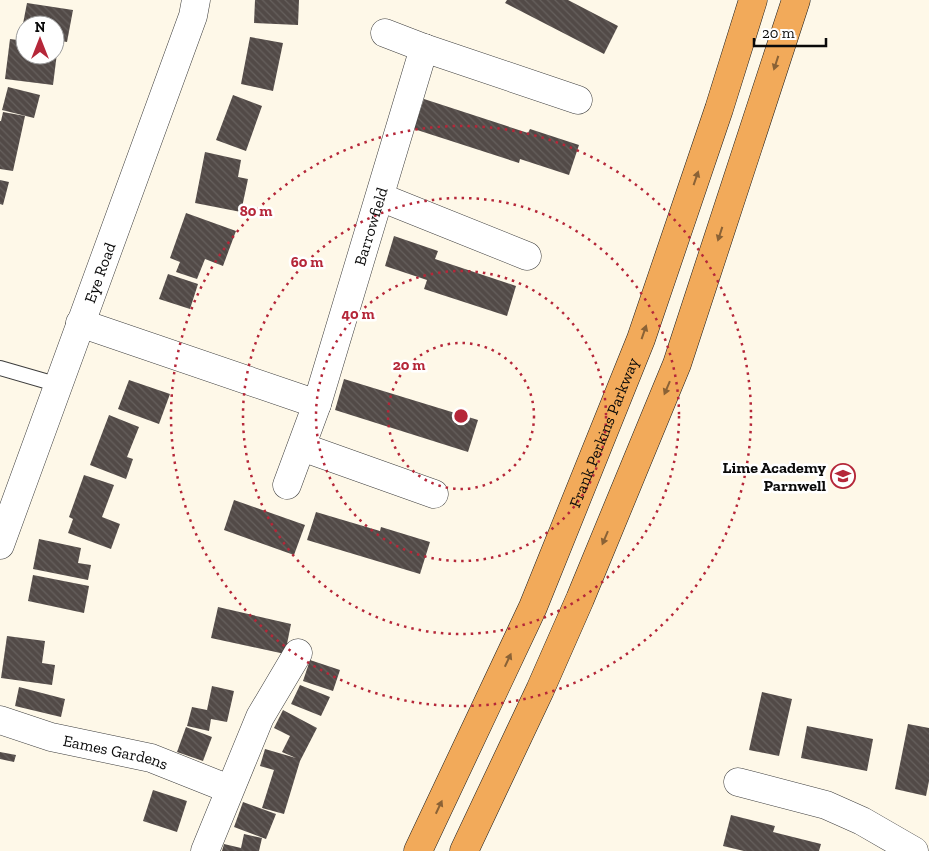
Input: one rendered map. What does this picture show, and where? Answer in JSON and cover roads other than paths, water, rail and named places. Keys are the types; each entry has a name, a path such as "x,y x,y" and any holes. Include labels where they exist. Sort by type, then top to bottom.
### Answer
{"highway":[{"name":"Frank Perkins Parkway","path":"418,851 533,607 641,339 720,109 753,0"},
{"path":"464,851 540,690 677,364 796,0"}],"street":[{"name":"Eye Road","path":"0,545 193,16 196,0"},
{"path":"385,32 424,48 578,100"},
{"name":"Barrowfield","path":"287,485 317,404 424,48"},
{"path":"380,197 528,256"},
{"path":"80,323 317,404"},
{"path":"302,447 434,494"},
{"path":"205,851 260,717 298,653"},
{"name":"Eames Gardens","path":"0,720 51,737 151,758 229,790"},
{"path":"738,782 826,805 862,821 914,851"}],"lane":[{"path":"0,368 59,385"}],"place":[{"name":"Lime Academy Parnwell","path":"843,476"}]}
